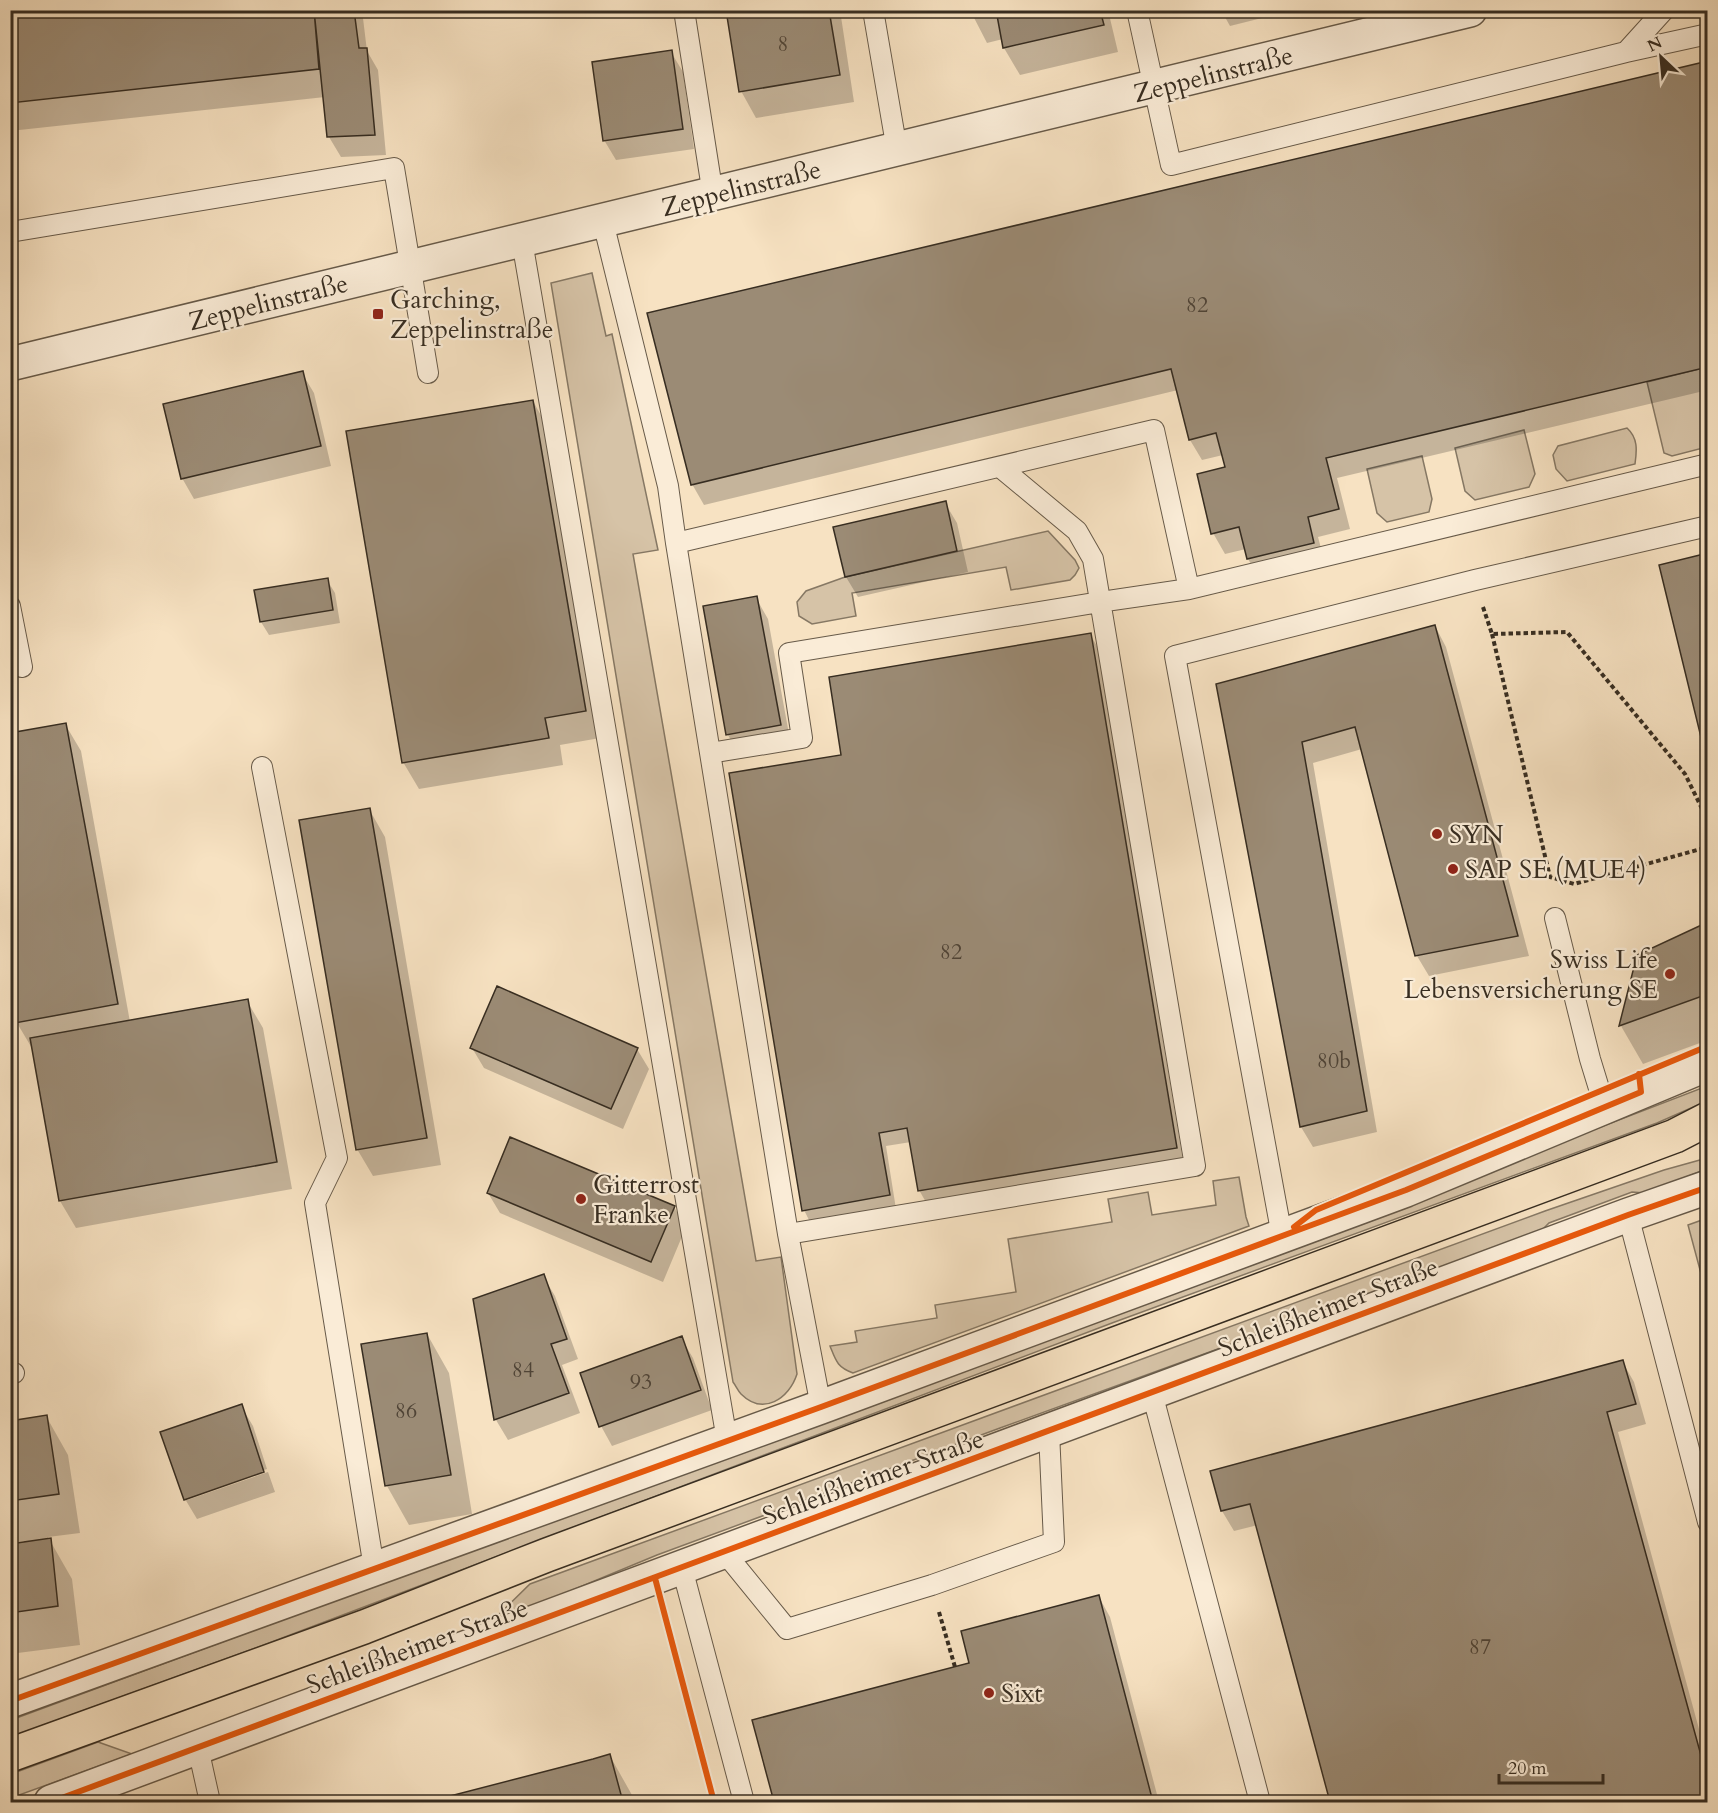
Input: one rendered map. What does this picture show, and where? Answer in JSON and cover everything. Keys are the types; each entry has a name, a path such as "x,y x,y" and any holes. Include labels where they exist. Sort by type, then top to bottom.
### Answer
{"main road":[{"name":"Schleißheimer Straße","path":"10,1755 364,1627 569,1546 1675,1136 1707,1119"},
{"name":"Schleißheimer Straße","path":"1675,1136 1707,1131"}],"street":[{"name":"Zeppelinstraße","path":"10,364 1154,89 1467,11"},
{"path":"10,1701 821,1407 1406,1190 1707,1064"},
{"name":"Schleißheimer Straße","path":"51,1803 1707,1187"}],"lane":[{"path":"684,10 713,195"},
{"path":"873,10 897,150"},
{"path":"1137,10 1171,165 1707,34"},
{"path":"1626,52 1664,10"},
{"path":"10,232 394,168 428,374"},
{"path":"603,222 668,486 788,1233 821,1407"},
{"path":"522,241 728,1440"},
{"path":"676,543 1154,430 1189,589"},
{"path":"710,753 801,738 789,653 1189,589 1707,464"},
{"path":"788,1233 1195,1166 1093,560 1077,531 1000,466"},
{"path":"1282,1236 1175,656 1475,580 1707,526"},
{"path":"10,606 22,667"},
{"path":"262,767 337,1158 315,1203 374,1568"},
{"path":"1555,918 1590,1059 1605,1108"},
{"path":"1628,1215 1707,1522"},
{"path":"1152,1394 1260,1803"},
{"path":"725,1553 788,1629 932,1585 1054,1542 1049,1432"},
{"path":"682,1568 744,1803"},
{"path":"198,1748 210,1803"}],"path":[{"path":"1475,580 1492,634 1550,877 1574,884 1707,847"},
{"path":"1492,634 1567,632 1685,774 1707,821"},
{"path":"932,1585 954,1667"}],"shaded area":[{"path":"592,273 606,336 612,334 658,550 633,554 756,1261 781,1257 797,1374 782,1397 766,1404 758,1404 749,1400 740,1393 733,1382 551,283"},
{"path":"1707,367 1707,447 1672,456 1664,453 1647,382"},
{"path":"1627,428 1636,444 1635,464 1567,481 1556,469 1553,455 1558,446"},
{"path":"1524,430 1535,474 1529,487 1475,500 1465,491 1455,448"},
{"path":"1422,456 1432,499 1429,512 1387,522 1377,513 1367,469"},
{"path":"1048,531 1075,560 1079,568 1070,580 1011,590 1006,567 852,593 856,616 812,624 799,616 797,602 806,591 845,577"},
{"path":"1707,1086 1707,1101 1657,1123 1112,1323 269,1643 11,1737 11,1720 1237,1267"},
{"path":"1707,1158 1707,1169 1645,1193 1632,1192 1549,1223 1540,1232 657,1555 488,1625 530,1584 1545,1211 1664,1170"},
{"path":"1239,1177 1249,1226 853,1373 840,1366 834,1356 830,1346 857,1342 855,1331 937,1318 935,1305 1016,1292 1008,1239 1112,1222 1108,1199 1148,1192 1152,1215 1216,1205 1213,1181"},
{"path":"1702,1220 1707,1229 1707,1296 1688,1225"},
{"path":"98,1742 132,1754 11,1798 11,1774"}],"building":[{"path":"10,10 314,10 319,69 10,103"},
{"path":"314,10 354,10 359,48 367,48 375,135 327,137"},
{"path":"726,10 829,10 840,75 739,92"},
{"path":"996,10 1100,10 1104,25 1003,48"},
{"path":"672,50 683,129 603,141 592,62"},
{"path":"1708,61 1708,367 1326,458 1339,509 1308,517 1314,543 1247,559 1239,527 1211,534 1197,474 1225,467 1216,433 1189,440 1171,369 691,485 647,313"},
{"path":"303,371 321,446 181,479 163,404"},
{"path":"533,400 586,711 545,718 549,738 402,763 346,431"},
{"path":"946,501 957,551 845,577 833,527"},
{"path":"1708,553 1708,766 1659,565"},
{"path":"328,578 333,610 260,622 254,590"},
{"path":"757,596 781,725 726,735 703,606"},
{"name":"SYN","path":"1435,625 1518,936 1415,956 1355,727 1302,742 1367,1111 1300,1127 1216,684"},
{"path":"1091,633 1177,1148 918,1191 907,1128 879,1133 890,1195 802,1211 729,773 841,755 829,677"},
{"path":"66,723 118,1004 15,1023 10,997 10,733"},
{"path":"370,808 427,1138 356,1150 299,820"},
{"name":"Swiss Life Lebensversicherung SE","path":"1708,922 1708,994 1619,1026 1637,955"},
{"path":"497,986 638,1048 611,1109 470,1048"},
{"path":"248,999 277,1162 59,1201 30,1038"},
{"name":"Gitterrost Franke","path":"510,1137 675,1206 651,1262 487,1193"},
{"path":"544,1274 567,1339 551,1344 569,1393 494,1420 473,1299"},
{"path":"427,1333 451,1475 385,1486 361,1344"},
{"path":"682,1336 701,1390 599,1427 580,1373"},
{"path":"1623,1360 1636,1404 1607,1412 1708,1781 1708,1802 1330,1802 1250,1504 1221,1511 1210,1471"},
{"path":"242,1404 264,1472 184,1500 160,1432"},
{"path":"47,1415 59,1494 10,1501 10,1421"},
{"path":"51,1538 58,1606 10,1613 10,1544"},
{"name":"Sixt","path":"1099,1595 1153,1802 774,1802 752,1720 969,1663 961,1631"},
{"path":"610,1754 623,1802 427,1802 593,1759"}],"cycle path":[{"path":"1294,1227 1316,1210 1708,1046"},
{"path":"10,1701 821,1407 1406,1190 1641,1092 1639,1074"},
{"path":"51,1802 1708,1187"},
{"path":"655,1578 714,1802"}],"place":[{"name":"Garching, Zeppelinstraße","path":"378,314"},
{"name":"SYN","path":"1437,834"},
{"name":"SAP SE (MUE4)","path":"1453,869"},
{"name":"Swiss Life Lebensversicherung SE","path":"1670,974"},
{"name":"Gitterrost Franke","path":"581,1199"},
{"name":"Sixt","path":"989,1693"}]}
